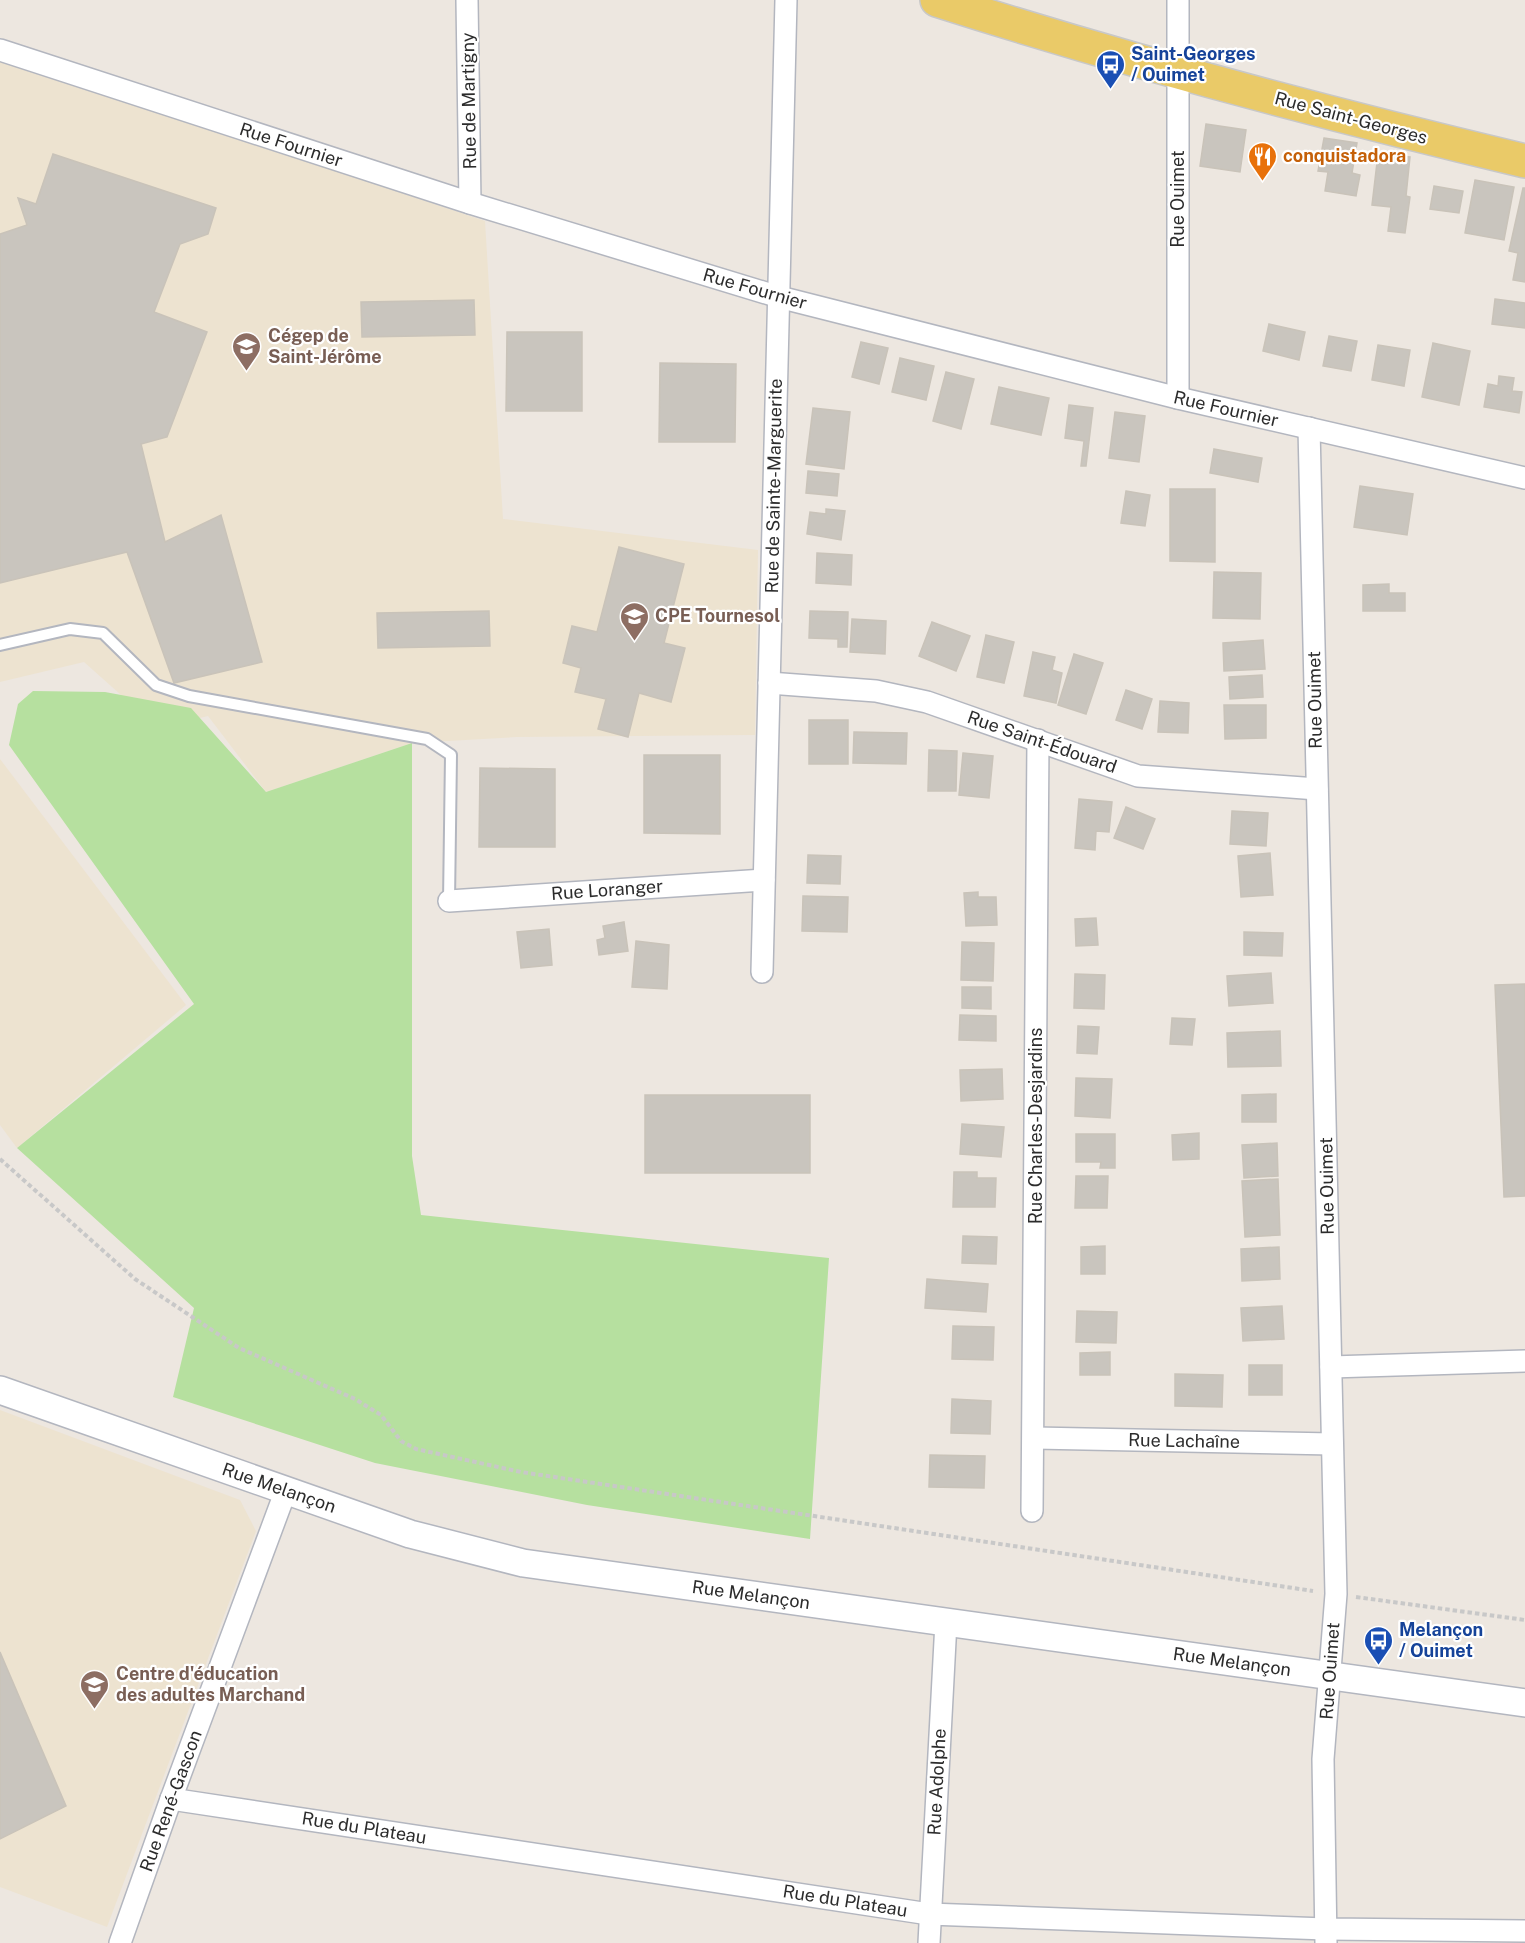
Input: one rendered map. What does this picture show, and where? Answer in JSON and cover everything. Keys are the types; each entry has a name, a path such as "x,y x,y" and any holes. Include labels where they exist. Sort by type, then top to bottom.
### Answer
{"main road":[{"name":"Rue Saint-Georges","path":"937,0 1065,41 1400,132 1525,161"}],"street":[{"name":"Rue de Martigny","path":"467,0 470,203"},
{"name":"Rue de Sainte-Marguerite","path":"762,972 786,0"},
{"name":"Rue Ouimet","path":"1178,0 1178,398"},
{"name":"Rue Fournier","path":"0,50 470,203 779,297 1178,398 1525,478"},
{"name":"Rue Ouimet","path":"1309,428 1336,1594 1323,1759 1326,1936"},
{"name":"Rue Saint-Édouard","path":"769,683 876,692 927,702 1138,776 1317,789"},
{"name":"Rue Charles-Desjardins","path":"1032,1511 1035,1438 1038,740"},
{"name":"Rue Loranger","path":"449,901 764,880"},
{"path":"1331,1367 1525,1361"},
{"name":"Rue Melançon","path":"0,1390 410,1534 523,1563 1525,1703"},
{"name":"Rue Lachaîne","path":"1035,1438 1332,1444"},
{"name":"Rue René-Gascon","path":"120,1943 286,1490"},
{"name":"Rue Adolphe","path":"929,1943 946,1622"},
{"name":"Rue du Plateau","path":"171,1799 929,1914 1326,1936 1525,1931"}],"lane":[{"path":"0,645 70,629 103,633 156,685 189,696 427,739 451,755 449,901"}],"path":[{"path":"0,1159 135,1280 239,1348 364,1404 381,1415 401,1440 416,1449 533,1474 1525,1620"}],"shaded area":[{"name":"Cégep de Saint-Jérôme","path":"0,58 485,221 503,519 758,550 755,735 517,737 412,743 266,792 208,716 158,728 84,662 0,682"},
{"path":"0,759 186,1005 17,1148 0,1125"},
{"name":"Centre d'éducation des adultes Marchand","path":"0,1410 240,1500 256,1531 107,1927 0,1887"}],"green space":[{"path":"33,691 105,692 191,708 266,792 412,743 412,1156 421,1215 829,1258 810,1539 587,1505 375,1463 173,1397 194,1308 17,1148 194,1004 9,745 18,704"}],"building":[{"path":"1206,124 1246,130 1240,172 1200,166"},
{"path":"1324,138 1357,143 1352,173 1360,175 1356,196 1325,191 1328,172 1318,171"},
{"path":"53,154 216,208 208,234 180,244 154,312 207,332 167,437 141,444 165,542 221,515 262,662 174,683 127,552 0,583 0,234 27,225 18,198 36,204"},
{"path":"1378,154 1410,157 1406,196 1410,197 1405,233 1388,231 1391,207 1372,205"},
{"path":"1475,180 1514,187 1504,240 1465,233"},
{"path":"1434,186 1463,191 1459,213 1430,209"},
{"path":"1523,188 1525,188 1525,282 1513,280 1518,253 1509,251"},
{"path":"1495,299 1525,303 1525,328 1492,324"},
{"path":"474,300 475,335 362,337 361,302"},
{"path":"1269,324 1305,332 1299,360 1263,351"},
{"path":"507,332 582,332 582,411 506,411"},
{"path":"1329,336 1357,341 1351,371 1323,366"},
{"path":"861,342 888,348 879,384 852,377"},
{"path":"1433,343 1470,351 1459,405 1422,397"},
{"path":"1378,345 1410,350 1404,386 1372,380"},
{"path":"900,358 934,366 926,400 892,392"},
{"path":"660,363 736,364 735,442 659,442"},
{"path":"946,372 974,379 961,429 933,421"},
{"path":"1499,376 1514,378 1512,391 1522,392 1519,413 1484,407 1488,384 1498,386"},
{"path":"999,387 1049,398 1041,435 991,424"},
{"path":"1069,405 1093,408 1086,466 1081,466 1084,441 1065,438"},
{"path":"813,408 850,412 844,469 806,464"},
{"path":"1115,412 1145,416 1139,462 1109,458"},
{"path":"1214,449 1262,458 1258,482 1210,473"},
{"path":"808,471 839,474 837,496 806,493"},
{"path":"1360,486 1413,494 1407,535 1354,527"},
{"path":"1170,489 1215,489 1215,562 1170,561"},
{"path":"1126,491 1150,495 1145,526 1121,523"},
{"path":"826,509 845,511 841,540 807,534 810,512 826,514"},
{"path":"619,547 684,564 664,643 685,648 671,702 639,693 628,737 598,729 606,699 575,692 581,668 563,663 572,626 597,632"},
{"path":"817,553 852,555 851,585 816,583"},
{"path":"1214,572 1261,573 1260,619 1213,618"},
{"path":"1389,584 1389,593 1405,593 1405,611 1363,611 1363,585"},
{"path":"489,611 490,646 378,648 377,613"},
{"path":"810,611 848,612 847,647 838,647 838,639 809,638"},
{"path":"852,619 886,621 885,654 850,652"},
{"path":"932,622 970,636 956,671 919,656"},
{"path":"986,635 1014,642 1004,683 977,677"},
{"path":"1263,640 1265,669 1224,671 1223,643"},
{"path":"1033,652 1055,657 1052,670 1062,673 1056,703 1024,696"},
{"path":"1074,654 1103,663 1086,714 1058,705"},
{"path":"1262,675 1263,697 1230,699 1229,677"},
{"path":"1126,690 1152,699 1142,729 1116,720"},
{"path":"1160,701 1189,703 1188,733 1158,732"},
{"path":"1224,705 1266,705 1266,738 1225,739"},
{"path":"809,720 848,720 848,764 809,764"},
{"path":"854,732 907,733 906,764 853,763"},
{"path":"929,750 957,751 956,791 928,791"},
{"path":"963,753 993,756 989,798 959,795"},
{"path":"644,755 720,755 720,834 644,833"},
{"path":"480,768 555,769 555,847 479,847"},
{"path":"1079,799 1112,802 1109,832 1096,831 1095,850 1075,848"},
{"path":"1126,807 1155,819 1143,849 1114,838"},
{"path":"1232,811 1268,813 1266,846 1230,844"},
{"path":"1270,853 1273,895 1241,897 1238,856"},
{"path":"808,855 841,856 840,884 807,883"},
{"path":"978,892 978,897 996,897 997,925 966,926 964,893"},
{"path":"803,896 848,897 847,932 802,931"},
{"path":"1096,918 1098,945 1076,946 1075,919"},
{"path":"624,922 628,951 599,955 597,940 605,938 603,926"},
{"path":"549,929 552,965 521,968 517,932"},
{"path":"1244,932 1283,933 1282,956 1244,955"},
{"path":"636,941 669,945 667,989 632,987"},
{"path":"962,942 994,943 993,981 961,980"},
{"path":"1271,973 1273,1003 1229,1006 1227,976"},
{"path":"1075,974 1105,975 1104,1009 1074,1008"},
{"path":"1525,984 1525,1196 1504,1197 1495,985"},
{"path":"962,987 991,987 991,1009 962,1008"},
{"path":"960,1015 996,1016 996,1041 959,1040"},
{"path":"1172,1018 1195,1019 1192,1045 1170,1044"},
{"path":"1078,1026 1099,1027 1097,1054 1077,1053"},
{"path":"1280,1031 1281,1066 1228,1067 1227,1033"},
{"path":"1002,1069 1003,1099 961,1101 960,1070"},
{"path":"1076,1078 1112,1079 1110,1118 1075,1116"},
{"path":"1276,1094 1276,1122 1242,1122 1242,1095"},
{"path":"645,1095 810,1095 810,1173 645,1173"},
{"path":"962,1124 1004,1127 1001,1157 960,1154"},
{"path":"1199,1133 1199,1159 1173,1160 1172,1135"},
{"path":"1076,1134 1115,1134 1115,1168 1100,1168 1101,1162 1076,1162"},
{"path":"1277,1143 1278,1176 1244,1178 1242,1145"},
{"path":"954,1172 977,1172 977,1178 996,1178 995,1207 953,1207"},
{"path":"1076,1176 1108,1176 1107,1208 1075,1208"},
{"path":"1278,1179 1280,1235 1245,1237 1242,1181"},
{"path":"963,1236 997,1237 996,1264 962,1263"},
{"path":"1105,1246 1105,1274 1081,1274 1081,1247"},
{"path":"1279,1247 1280,1279 1242,1281 1241,1249"},
{"path":"927,1279 988,1284 986,1312 925,1308"},
{"path":"1282,1306 1284,1339 1243,1341 1241,1308"},
{"path":"1077,1311 1117,1312 1116,1343 1076,1342"},
{"path":"953,1326 994,1327 993,1360 952,1359"},
{"path":"1110,1352 1110,1375 1080,1375 1080,1353"},
{"path":"1249,1365 1282,1365 1282,1395 1249,1395"},
{"path":"1175,1374 1223,1375 1222,1407 1175,1406"},
{"path":"952,1399 991,1401 990,1434 951,1433"},
{"path":"930,1455 985,1456 984,1488 929,1487"},
{"path":"0,1652 66,1806 0,1839"}],"place":[{"name":"Saint-Georges / Ouimet","path":"1110,90"},
{"name":"conquistadora","path":"1262,182"},
{"name":"Cégep de Saint-Jérôme","path":"247,372"},
{"name":"CPE Tournesol","path":"634,642"},
{"name":"Melançon / Ouimet","path":"1378,1666"},
{"name":"Centre d'éducation des adultes Marchand","path":"95,1710"}]}
